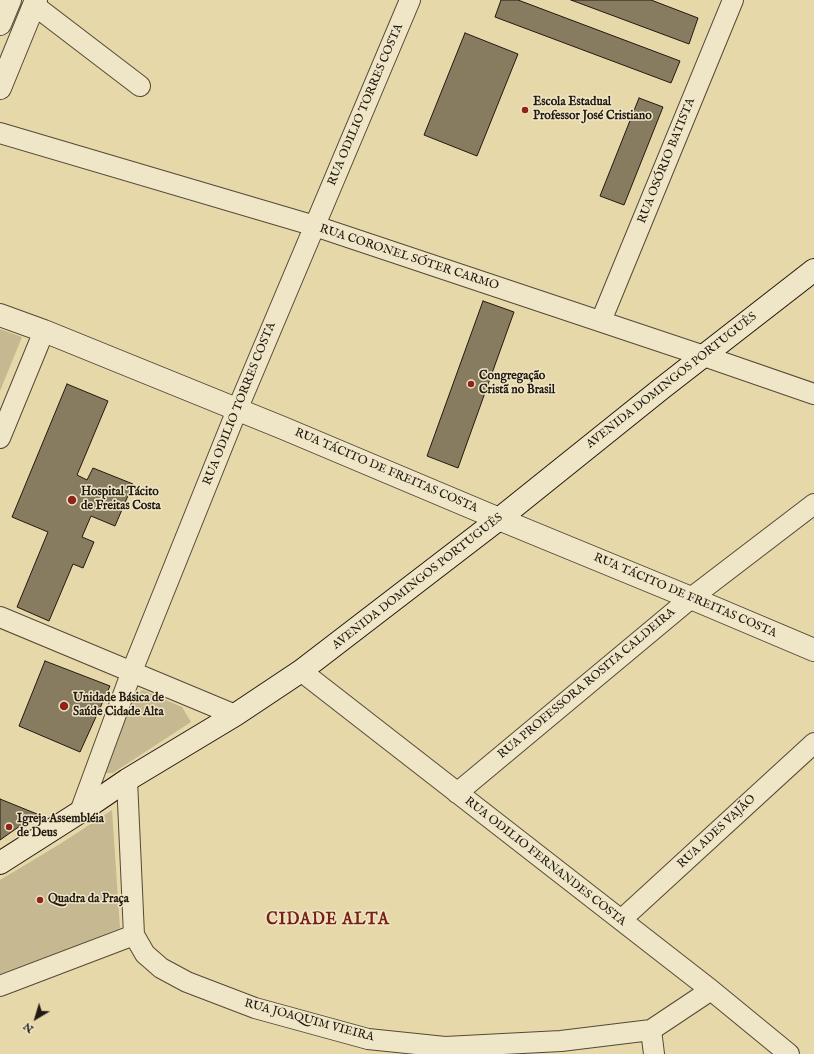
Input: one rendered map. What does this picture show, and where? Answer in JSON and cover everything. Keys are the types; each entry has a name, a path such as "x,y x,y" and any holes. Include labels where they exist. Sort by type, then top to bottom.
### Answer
{"main road":[{"path":"0,24 10,0"},
{"path":"0,88 35,3"},
{"name":"AVENIDA DOMINGOS PORTUGUÊS","path":"0,863 127,780 235,714 301,671 499,519 661,389 814,270"},
{"name":"RUA TÁCITO DE FREITAS COSTA","path":"0,314 284,428 814,650"}],"street":[{"name":"RUA ODILIO TORRES COSTA","path":"80,812 132,671 237,410 410,0"},
{"name":"RUA OSÓRIO BATISTA","path":"601,321 733,0"},
{"path":"35,3 140,86"},
{"name":"RUA CORONEL SÓTER CARMO","path":"0,133 314,226 601,321 814,394"},
{"path":"0,438 44,331"},
{"name":"RUA PROFESSORA ROSITA CALDEIRA","path":"457,793 691,598 814,504"},
{"path":"0,617 235,714"},
{"name":"RUA ODILIO FERNANDES COSTA","path":"301,671 711,990 789,1054"},
{"name":"RUA ADES VAJÃO","path":"621,920 814,743"},
{"path":"0,986 134,935 127,780"},
{"name":"RUA JOAQUIM VIEIRA","path":"134,935 145,954 161,968 187,982 255,1008 368,1039 445,1047 561,1041 651,1030 711,990"},
{"path":"651,1030 654,1054"}],"shaded area":[{"path":"0,329 22,337 0,391"},
{"path":"143,690 182,707 191,722 113,773 105,773 103,765 129,697"},
{"path":"112,810 120,928 0,976 0,880 60,844"}],"building":[{"path":"501,0 518,0 680,61 671,83 495,17"},
{"path":"571,0 651,0 698,18 689,44"},
{"path":"465,33 518,54 477,156 424,135"},
{"path":"639,98 663,107 624,205 600,196"},
{"name":"Congregação Cristã no Brasil","path":"483,301 514,312 458,468 427,456"},
{"name":"Hospital Tácito de Freitas Costa","path":"67,384 108,401 77,475 87,480 93,468 133,484 115,526 91,516 82,537 94,542 83,568 73,564 49,621 17,607 48,532 12,517"},
{"name":"Unidade Básica de Saúde Cidade Alta","path":"45,661 110,686 80,752 19,726"},
{"name":"Igreja Assembléia de Deus","path":"0,799 37,814 0,840"}],"place":[{"name":"Escola Estadual Professor José Cristiano","path":"525,110"},
{"name":"Congregação Cristã no Brasil","path":"471,384"},
{"name":"Hospital Tácito de Freitas Costa","path":"72,500"},
{"name":"Unidade Básica de Saúde Cidade Alta","path":"64,706"},
{"name":"Igreja Assembléia de Deus","path":"9,827"},
{"name":"Quadra da Praça","path":"40,900"}],"district":[{"name":"CIDADE ALTA","path":"328,921"}]}
